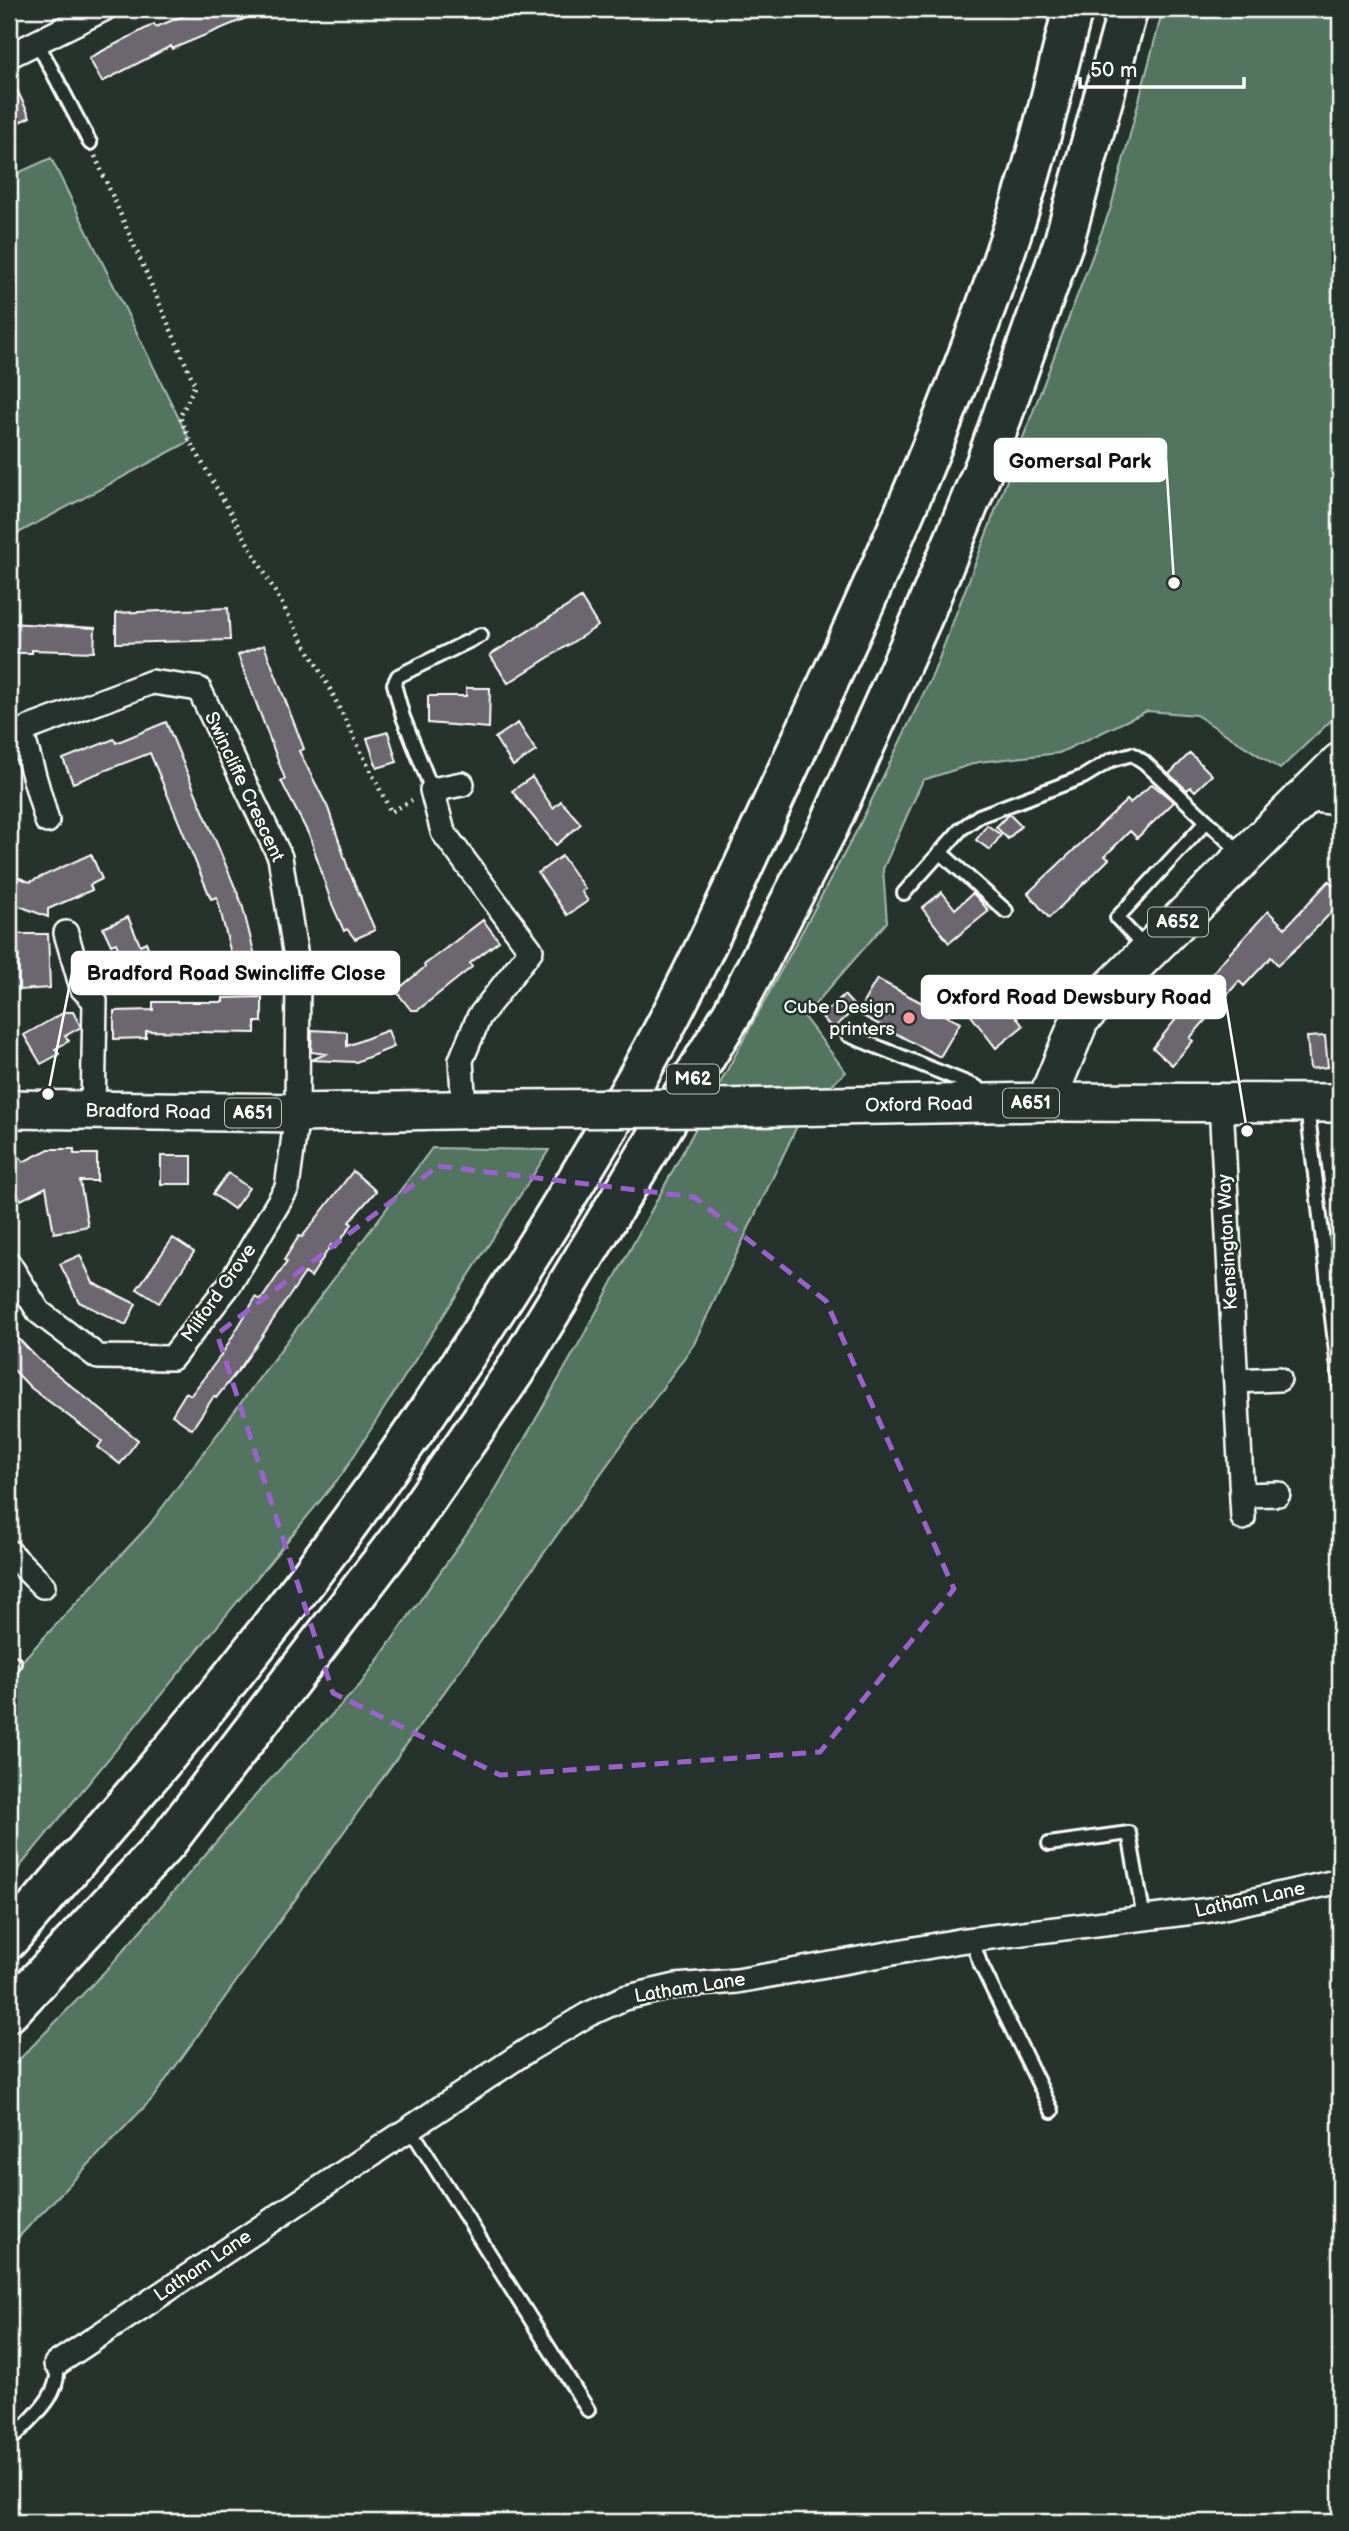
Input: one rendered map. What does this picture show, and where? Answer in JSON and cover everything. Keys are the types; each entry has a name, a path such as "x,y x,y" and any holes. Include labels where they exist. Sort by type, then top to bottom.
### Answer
{"highway":[{"name":"M62","path":"9,1939 127,1804 250,1655 348,1523 472,1344 631,1090 708,941 879,575 971,345 1020,205 1073,9"},
{"name":"M62","path":"9,2012 168,1841 399,1539 515,1371 733,1012 829,826 922,618 985,465 1065,241 1128,9"}],"main road":[{"name":"A652","path":"1046,1102 1080,1019 1340,762"},
{"name":"Oxford Road","path":"481,1110 1046,1102 1323,1103"},
{"name":"Bradford Road","path":"9,1109 297,1113 481,1110"}],"street":[{"path":"19,46 104,9"},
{"name":"Swincliffe Crescent","path":"47,821 15,723 152,682 199,690 280,857 298,970 297,1113"},
{"path":"462,783 432,790 443,832 531,950 479,1017 461,1060 481,1110"},
{"path":"1303,799 1340,803"},
{"path":"66,933 82,988 95,1001 93,1112"},
{"name":"Kensington Way","path":"1221,1103 1243,1518"},
{"name":"Milford Grove","path":"9,1264 39,1312 98,1357 172,1358 230,1284 287,1188 297,1113"},
{"path":"1236,1381 1279,1378"},
{"path":"1242,1495 1279,1494"},
{"path":"9,1552 43,1586"},
{"name":"Latham Lane","path":"56,2364 540,2043 587,2015 624,1998 676,1986 737,1981 972,1940 1210,1910 1340,1881"}],"lane":[{"path":"19,46 90,144"},
{"path":"432,790 403,718 394,684 398,676 481,635"},
{"path":"904,893 961,829 979,816 1083,777 1111,760 1132,754 1144,762 1245,857"},
{"path":"1149,951 1117,918 1207,821"},
{"path":"940,852 1006,911"},
{"path":"848,1035 977,1087 985,1103"},
{"path":"1323,1103 1340,1385"},
{"path":"1049,1844 1129,1833 1144,1919"},
{"path":"972,1940 980,1963 1052,2111"},
{"path":"410,2128 588,2410"},
{"path":"9,2442 51,2396 59,2377 56,2364"}],"path":[{"path":"90,144 195,386 180,416 190,441 329,687 391,812 432,790"}],"highlighted area":[{"path":"438,1166 694,1197 826,1301 954,1589 820,1752 500,1775 333,1693 217,1334"}],"green space":[{"path":"1163,9 1340,9 1340,712 1280,769 1196,715 1147,711 1059,753 979,762 923,780 883,869 887,922 804,1017 846,1072 806,1107 694,1344 152,2099 9,2247 9,2070 111,1965 261,1789 360,1685 484,1510 586,1331 857,830 933,674 1111,207"},
{"path":"51,158 190,441 9,538 9,177"},
{"path":"432,1148 549,1150 343,1473 9,1880 9,1675 149,1525"}],"building":[{"path":"200,9 268,9 172,49 171,46 102,82 89,58 154,24 156,27"},
{"path":"9,73 30,117 9,127"},
{"path":"581,598 598,626 508,683 490,655"},
{"path":"228,608 230,640 116,643 116,613"},
{"path":"9,623 95,628 94,652 32,650 32,653 9,653"},
{"path":"264,645 304,749 299,751 328,808 349,871 375,930 355,939 347,929 344,931 331,902 310,837 281,781 285,779 238,655"},
{"path":"466,688 490,688 489,728 428,723 428,696 466,696"},
{"path":"166,722 242,904 255,956 233,962 217,897 211,899 150,753 73,783 63,759 114,739 116,743"},
{"path":"518,723 536,751 513,766 495,738"},
{"path":"388,732 397,762 377,768 367,738"},
{"path":"1190,753 1212,775 1195,791 1191,787 1187,790 1169,774"},
{"path":"532,777 553,808 561,801 581,824 556,845 512,791"},
{"path":"1152,784 1174,802 1137,838 1130,831 1105,856 1109,859 1049,918 1028,893 1127,800 1130,803"},
{"path":"1009,814 1021,826 1008,839 996,827"},
{"path":"987,825 1001,835 990,850 976,840"},
{"path":"91,854 102,879 90,885 92,890 48,909 48,917 9,902 9,874 30,882"},
{"path":"562,856 585,889 581,891 588,901 567,915 538,873"},
{"path":"1329,881 1340,891 1340,903 1304,941 1278,965 1271,957 1244,986 1239,981 1190,1038 1193,1041 1172,1065 1153,1048 1220,964 1268,911 1285,928"},
{"path":"942,892 955,909 973,893 989,911 949,943 922,908"},
{"path":"128,917 140,945 146,942 154,963 128,973 116,943 111,945 103,928"},
{"path":"483,920 499,941 470,963 472,967 418,1010 411,1010 396,991 425,967 424,965"},
{"path":"18,934 48,934 50,988 19,990"},
{"name":"Cube Design printers","path":"877,979 960,1023 940,1057 857,1013"},
{"path":"997,991 1023,1026 996,1048 969,1013"},
{"path":"844,995 856,1008 833,1029 821,1016"},
{"path":"262,997 262,1022 255,1022 255,1033 146,1031 146,1038 114,1039 114,1011 153,1010 153,1002 223,1002 223,998"},
{"path":"65,1012 73,1012 81,1027 65,1036 69,1041 55,1049 59,1054 41,1064 24,1035"},
{"path":"312,1030 347,1032 347,1046 388,1030 394,1047 356,1062 311,1060 326,1054 311,1052"},
{"path":"1325,1036 1328,1067 1310,1069 1307,1037"},
{"path":"49,1149 74,1149 74,1154 97,1154 97,1181 80,1181 88,1226 54,1233 46,1187 21,1200 15,1190 9,1194 9,1165 21,1158 23,1162"},
{"path":"161,1156 192,1156 192,1184 161,1184"},
{"path":"353,1171 376,1191 349,1222 352,1224 335,1248 331,1245 311,1277 305,1273 241,1367 216,1398 214,1396 192,1429 172,1415 186,1392 191,1395 222,1354 256,1297 261,1300 287,1262 284,1260 299,1236 302,1237"},
{"path":"228,1173 249,1188 234,1209 213,1194"},
{"path":"173,1238 194,1252 159,1303 137,1289"},
{"path":"80,1255 93,1283 136,1304 126,1325 79,1302 60,1264"},
{"path":"9,1329 38,1359 138,1440 120,1464 98,1447 102,1441 31,1388 9,1365"}],"place":[{"name":"Gomersal Park","path":"1174,583"},
{"name":"Cube Design printers","path":"909,1018"},
{"name":"Bradford Road Swincliffe Close","path":"48,1094"},
{"name":"Oxford Road Dewsbury Road","path":"1247,1131"}]}
